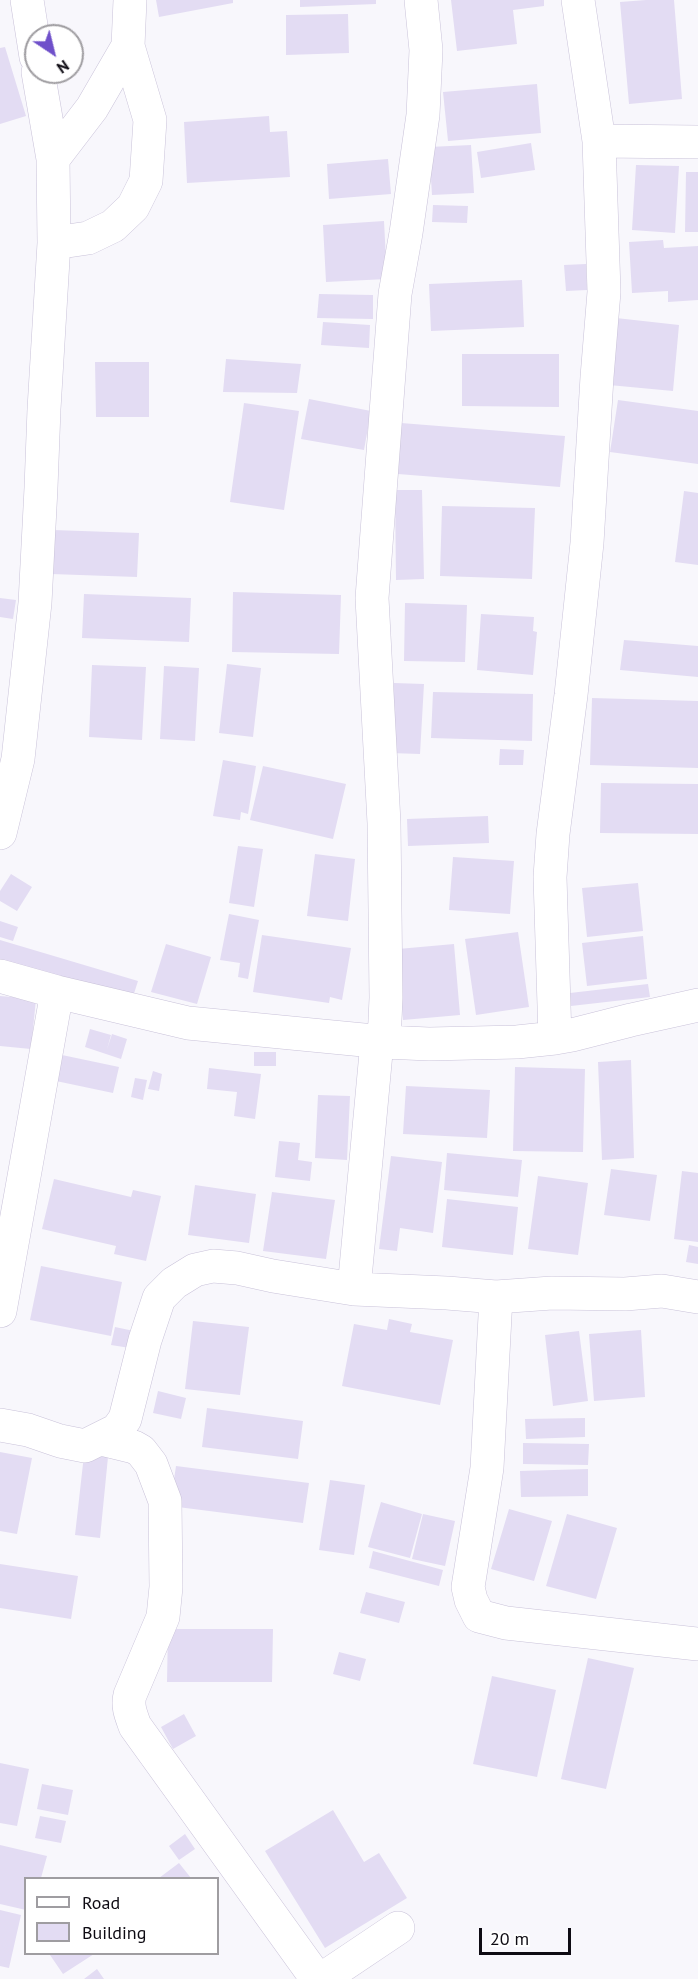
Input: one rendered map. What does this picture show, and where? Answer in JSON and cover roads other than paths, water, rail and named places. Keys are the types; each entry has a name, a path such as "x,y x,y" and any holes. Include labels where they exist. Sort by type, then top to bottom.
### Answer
{"street":[{"path":"27,0 31,24"},
{"path":"54,243 88,238 113,226 133,207 146,181 150,120 128,46 130,0"},
{"path":"354,1288 386,998 384,823 372,598 395,294 423,115 426,50 421,0"},
{"path":"555,1038 550,877 587,543 604,292 599,141 578,0"},
{"path":"53,159 92,108 128,46"},
{"path":"0,832 18,759 35,603 54,243 53,159 41,84"},
{"path":"599,141 698,142"},
{"path":"0,976 188,1023 381,1042 429,1044 517,1042 555,1038 698,1005"},
{"path":"0,1311 57,992"},
{"path":"0,1425 86,1446 117,1430 125,1419 145,1340 159,1298 174,1283 195,1270 213,1266 354,1288 496,1297 552,1293 662,1292 698,1297"},
{"path":"496,1297 487,1468 468,1587 471,1600 479,1616 506,1623 698,1644"},
{"path":"100,1439 134,1447 141,1451 151,1464 165,1501 164,1617 128,1701 135,1726 317,1979"},
{"path":"322,1979 398,1928"}]}
